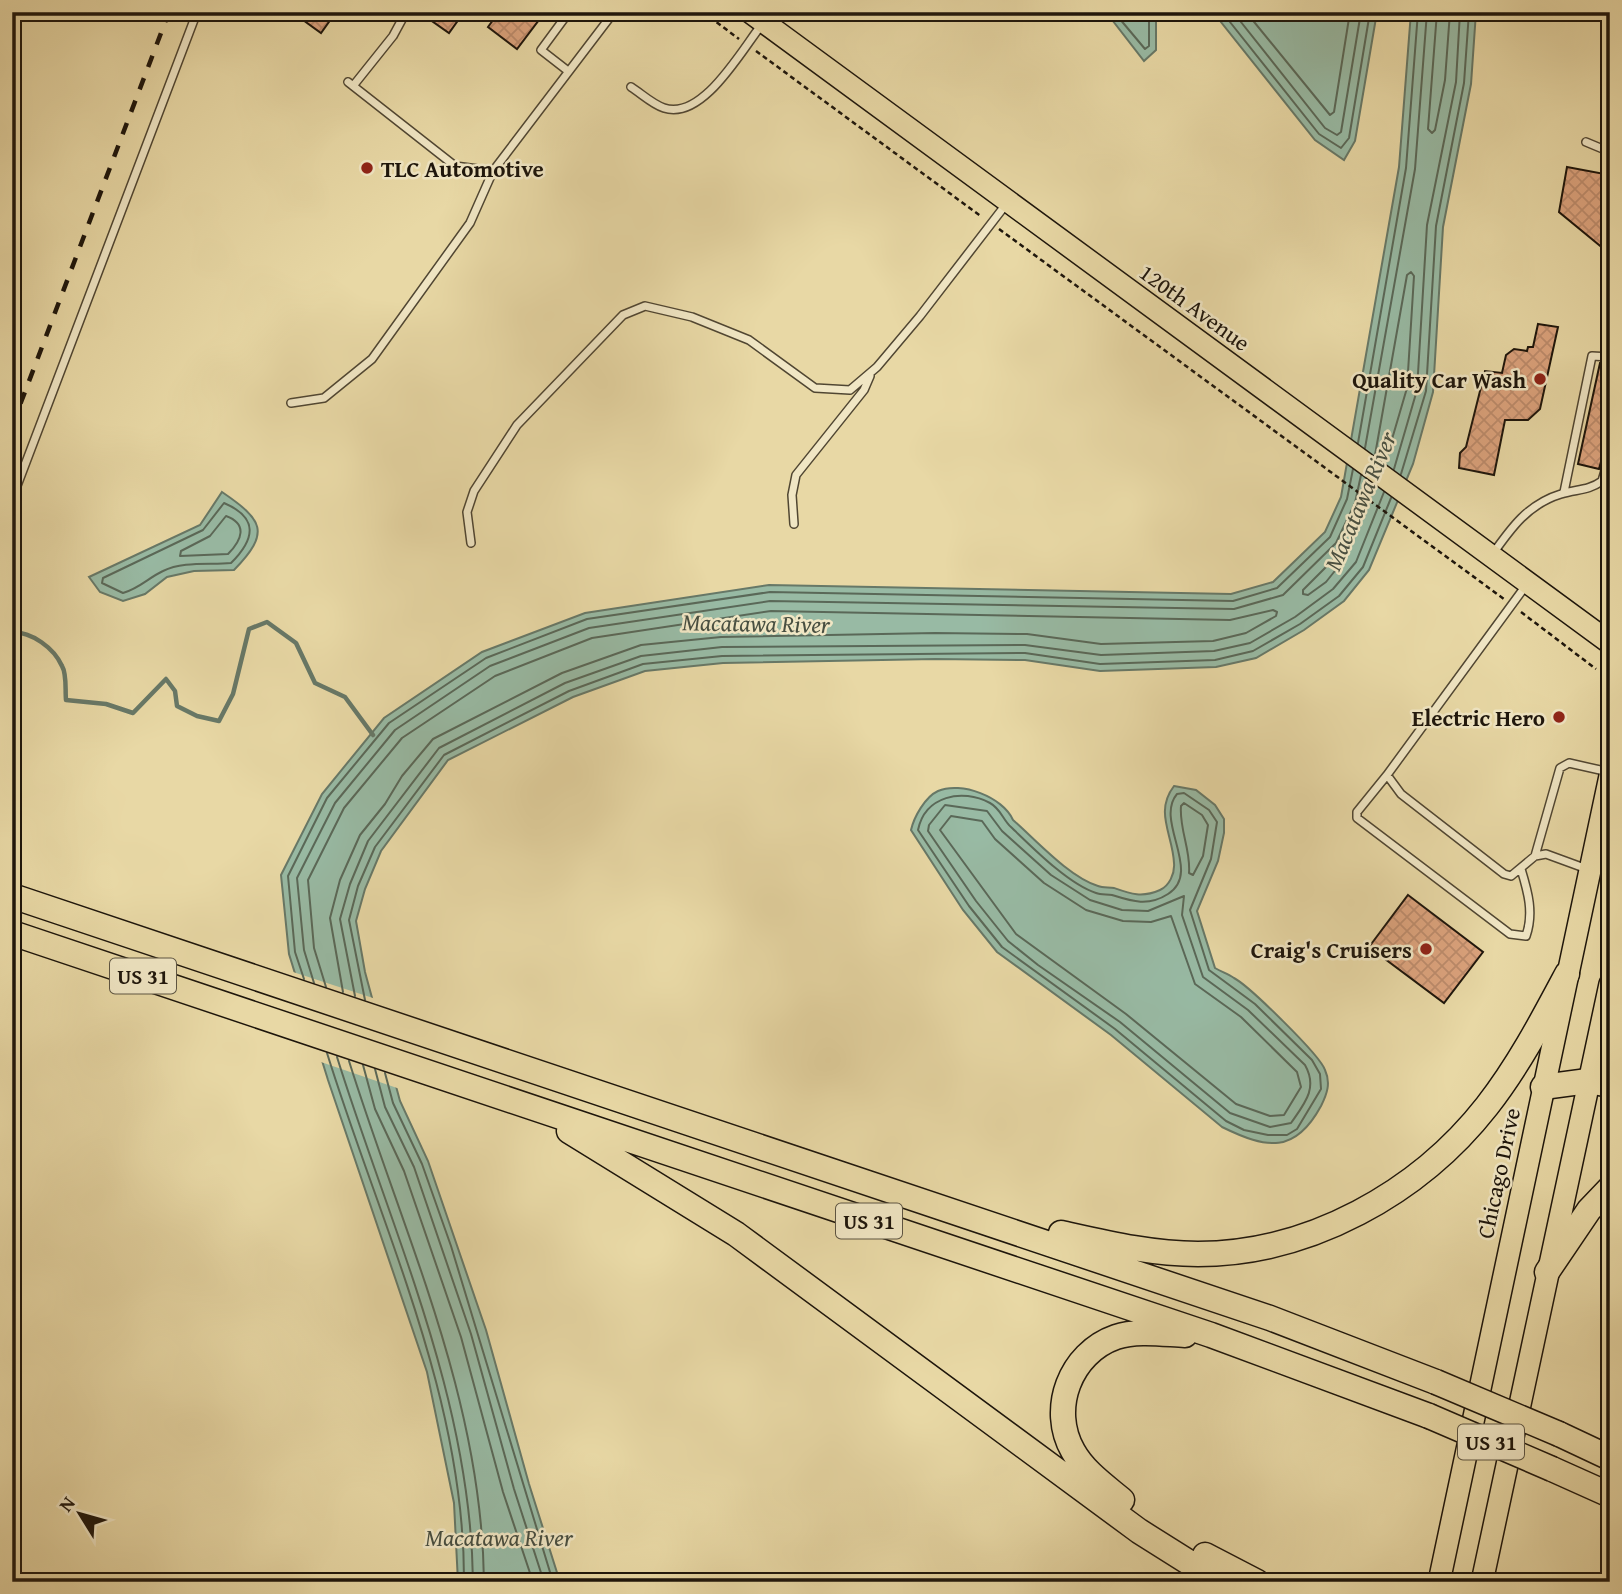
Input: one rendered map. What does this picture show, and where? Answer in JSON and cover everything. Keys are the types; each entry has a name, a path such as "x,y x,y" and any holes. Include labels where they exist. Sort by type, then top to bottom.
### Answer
{"highway":[{"name":"US 31","path":"12,896 1283,1323 1436,1382 1610,1458"},
{"name":"US 31","path":"12,933 1211,1335 1429,1416 1610,1495"},
{"path":"937,1206 1126,1248 1172,1253 1245,1250 1324,1228 1392,1192 1450,1148 1504,1081 1567,974"},
{"path":"1543,1087 1599,1083"},
{"path":"527,1106 726,1227 1139,1531 1220,1582"},
{"path":"1547,1272 1589,1210 1610,1188"},
{"path":"1211,1335 1133,1334 1105,1342 1093,1350 1072,1375 1062,1406 1062,1424 1074,1454 1105,1486 1168,1533 1257,1582"}],"main road":[{"name":"120th Avenue","path":"757,17 1610,643"},
{"name":"Chicago Drive","path":"1439,1582 1610,774"},
{"path":"1482,1582 1547,1272 1599,1083 1610,984"}],"lane":[{"path":"12,499 197,12"},
{"path":"406,12 393,36 350,84 455,166 493,171"},
{"path":"568,72 541,50 569,12"},
{"path":"291,403 324,398 372,359 470,223 493,171 614,12"},
{"path":"631,87 667,109 685,109 703,99 746,44 757,17"},
{"path":"1586,142 1610,152"},
{"path":"471,543 467,512 474,491 517,425 623,315 645,306 692,317 750,340 815,388 850,390 872,372 920,316 1008,202"},
{"path":"1564,492 1592,356 1610,357"},
{"path":"793,524 792,495 796,475 864,390 872,372"},
{"path":"1491,556 1520,516 1564,492 1582,491 1602,481 1610,454"},
{"path":"1521,869 1530,901 1531,924 1526,936 1521,938 1510,934 1357,818 1357,813 1528,583"},
{"path":"1535,856 1560,768 1569,763 1610,774"},
{"path":"1387,775 1401,794 1504,874 1511,876 1535,856 1546,853 1591,870"}],"path":[{"path":"703,12 1418,533"}],"water":[{"path":"1106,12 1156,12 1156,50 1144,61"},
{"path":"1213,12 1377,12 1355,141 1344,160 1315,140"},
{"name":"Macatawa River","path":"1411,12 1476,12 1471,84 1443,227 1433,392 1413,464 1369,570 1344,601 1304,630 1256,658 1216,667 1100,671 1025,660 935,659 723,663 645,671 573,697 448,760 381,851 365,889 356,921 365,972 400,1101 428,1161 486,1330 529,1484 560,1582 458,1582 454,1503 427,1372 328,1080 289,954 281,875 322,794 384,718 482,652 585,613 769,585 1231,594 1273,582 1325,532 1341,497 1399,167"},
{"path":"222,492 254,519 257,527 254,546 234,570 194,571 167,577 145,594 123,601 100,592 89,577 200,525"},
{"path":"1174,786 1196,790 1215,805 1224,819 1218,861 1197,911 1215,968 1242,984 1268,1007 1311,1050 1327,1075 1328,1088 1321,1106 1301,1133 1290,1140 1266,1143 1222,1127 1111,1035 997,952 963,910 911,830 921,808 933,794 947,788 969,790 1000,804 1013,820 1076,875 1100,887 1148,894 1166,886 1174,871 1165,805"}],"pier":[{"path":"290,971 376,999 400,1089 318,1061"}],"building":[{"path":"292,12 336,12 321,33"},
{"path":"419,12 464,12 449,33"},
{"path":"499,12 545,12 517,49 488,27"},
{"path":"1567,167 1610,175 1610,254 1559,212"},
{"path":"1538,324 1558,327 1540,409 1528,420 1505,420 1494,475 1459,468 1460,453 1466,447 1485,371 1502,373 1506,355 1514,349 1527,351 1528,347 1533,347"},
{"path":"1600,363 1610,363 1610,428 1599,469 1578,464"},
{"name":"Craig's Cruisers","path":"1408,895 1483,952 1444,1003 1369,947"}],"waterway":[{"path":"12,632 34,638 54,653 64,669 66,700 106,704 133,713 166,679 175,691 177,706 197,716 219,721 233,694 249,629 267,622 296,643 315,683 345,697 373,735"}],"railway":[{"path":"12,426 169,12"}],"place":[{"name":"TLC Automotive","path":"367,168"},
{"name":"Quality Car Wash","path":"1540,379"},
{"name":"Electric Hero","path":"1559,717"},
{"name":"Craig's Cruisers","path":"1426,949"}]}
